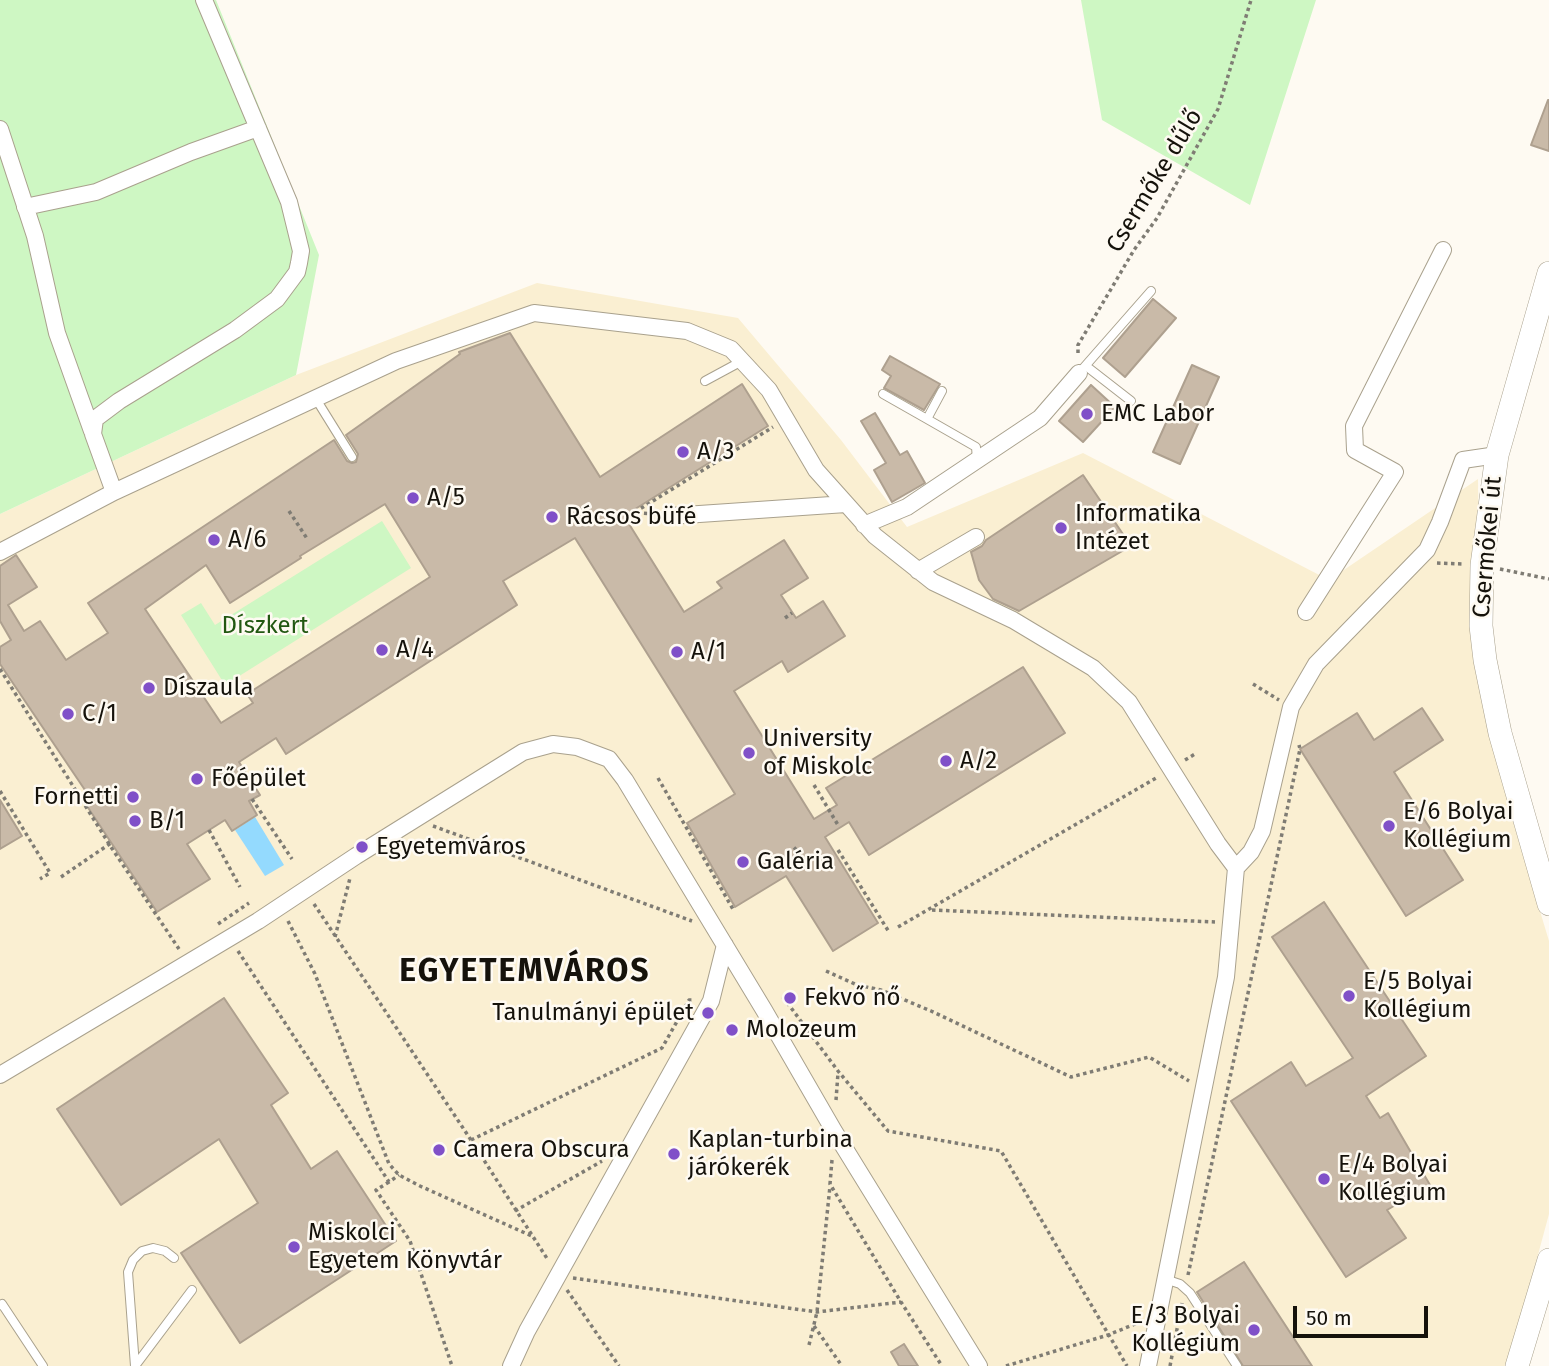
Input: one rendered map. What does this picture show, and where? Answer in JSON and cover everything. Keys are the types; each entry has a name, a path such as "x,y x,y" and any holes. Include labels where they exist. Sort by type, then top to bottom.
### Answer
{"main road":[{"name":"Csermőkei út","path":"1549,273 1497,455 1482,565 1481,626 1500,733 1549,904"},
{"path":"1517,1366 1549,1260"}],"street":[{"path":"93,434 95,419 277,299 297,272 301,251 289,202 205,0"},
{"path":"25,207 96,192 191,152 258,128"},
{"path":"0,129 34,236 57,333 114,492"},
{"path":"1306,612 1395,472 1355,450 1354,426 1444,250"},
{"path":"0,552 114,492 396,360 534,313 687,331 731,349 769,390 816,470 864,525 918,571 933,582 1013,620 1093,668 1129,702 1218,844 1236,868"},
{"path":"864,525 907,507 1040,418 1082,369"},
{"path":"1148,1366 1226,977 1236,868 1251,852 1262,831 1291,707 1316,664 1427,550 1463,460 1497,455"},
{"path":"670,516 846,504"},
{"path":"918,571 976,537"},
{"path":"0,1075 230,939 356,856 523,752 553,744 577,747 609,759 625,780 717,930 834,1131 979,1366"},
{"path":"512,1366 527,1331 711,1001 725,945"}],"lane":[{"path":"1130,401 1082,369 1151,291"},
{"path":"705,381 742,361"},
{"path":"927,419 942,391"},
{"path":"883,394 976,447 977,462"},
{"path":"316,399 352,457"},
{"path":"174,1258 165,1251 153,1248 142,1251 128,1272 135,1366 192,1290"},
{"path":"1165,1279 1180,1284 1185,1289 1237,1366"},
{"path":"0,1306 2,1304 43,1366"}],"path":[{"name":"Csermőke dűlő","path":"1082,369 1078,345 1134,250 1157,218 1218,109 1251,0"},
{"path":"670,516 632,512 771,429"},
{"path":"289,511 308,540"},
{"path":"1415,562 1482,565 1549,579"},
{"path":"785,618 792,613"},
{"path":"0,669 177,950 189,942"},
{"path":"1253,684 1291,707"},
{"path":"1170,1366 1300,749"},
{"path":"898,927 1195,754"},
{"path":"658,778 734,911"},
{"path":"814,785 838,825"},
{"path":"0,791 50,873 40,879"},
{"path":"253,799 292,859"},
{"path":"417,820 717,930"},
{"path":"209,830 240,887"},
{"path":"61,877 111,843"},
{"path":"838,850 889,932"},
{"path":"335,937 356,856"},
{"path":"305,891 619,1366"},
{"path":"212,927 250,903"},
{"path":"281,907 315,974 389,1164 400,1175 534,1237"},
{"path":"930,909 1231,923"},
{"path":"230,939 389,1182"},
{"path":"826,971 931,1011 1071,1077 1149,1056 1203,1089"},
{"path":"783,997 838,1071 888,1130 1001,1151 1127,1366"},
{"path":"471,1140 662,1048 689,1000 711,1001"},
{"path":"809,1345 817,1312 834,1131"},
{"path":"515,1211 631,1144"},
{"path":"400,1175 376,1190 410,1241 452,1366"},
{"path":"830,1184 942,1366"},
{"path":"558,1276 817,1312 901,1303"},
{"path":"1006,1366 1108,1335 1158,1314"},
{"path":"814,1326 842,1366"}],"shaded area":[{"name":"University of Miskolc","path":"537,283 738,318 841,440 907,527 1083,453 1329,580 1478,479 1481,679 1515,828 1549,941 1549,1214 1508,1366 0,1366 0,514 296,375"}],"green space":[{"path":"0,0 216,0 319,255 296,375 0,514"},
{"path":"1081,0 1316,0 1250,205 1102,120"},
{"name":"Díszkert","path":"382,521 411,568 225,685 181,615 201,603 215,625"}],"water":[{"path":"255,817 284,865 265,876 235,830"}],"building":[{"path":"1549,100 1549,151 1531,145"},
{"path":"1153,299 1176,318 1125,377 1103,358"},
{"path":"510,333 600,477 742,384 768,426 624,516 684,612 722,588 717,582 784,540 808,578 781,595 796,618 823,601 845,636 788,672 782,661 734,691 814,819 837,805 826,788 1023,667 1065,733 869,855 849,822 825,837 878,923 833,951 786,876 735,907 687,823 735,794 575,538 503,581 517,605 286,754 276,738 239,762 260,795 249,801 257,815 232,831 225,820 187,844 210,879 157,912 83,800 89,796 0,664 0,647 11,640 0,621 0,566 16,555 37,587 8,605 24,631 40,621 66,660 108,633 88,603 334,440 347,461 356,462 358,454 346,435 460,354 459,352","holes":["385,504 430,577 247,694 253,703 221,723 145,609 206,565 230,603"]},
{"path":"890,356 940,384 924,410 884,388 891,376 882,370"},
{"path":"1192,365 1219,377 1180,464 1153,452"},
{"name":"EMC Labor","path":"1091,385 1115,407 1083,442 1059,421"},
{"path":"875,413 900,455 907,451 925,483 892,502 874,470 886,463 861,421"},
{"name":"Informatika Intézet","path":"1083,475 1131,546 1019,611 993,599 979,580 971,552"},
{"name":"E/6 Bolyai Kollégium","path":"1422,708 1443,740 1394,772 1463,880 1406,916 1300,749 1357,713 1374,740"},
{"path":"0,800 22,836 0,849"},
{"path":"1324,902 1426,1056 1366,1096 1380,1118 1388,1113 1430,1185 1387,1210 1406,1238 1346,1277 1231,1101 1291,1062 1306,1086 1353,1058 1272,937"},
{"path":"224,998 288,1093 271,1105 311,1169 337,1151 396,1241 240,1343 181,1253 258,1203 219,1139 121,1205 57,1109"},
{"name":"E/3 Bolyai Kollégium","path":"1244,1262 1312,1366 1243,1366 1197,1292"},
{"path":"904,1344 918,1366 899,1366 891,1352"}],"place":[{"name":"EMC Labor","path":"1087,414"},
{"name":"A/3","path":"683,452"},
{"name":"A/5","path":"413,498"},
{"name":"Rácsos büfé","path":"552,517"},
{"name":"Informatika Intézet","path":"1061,528"},
{"name":"A/6","path":"214,540"},
{"name":"A/4","path":"382,650"},
{"name":"A/1","path":"677,652"},
{"name":"Díszaula","path":"149,688"},
{"name":"C/1","path":"68,714"},
{"name":"University of Miskolc","path":"749,753"},
{"name":"A/2","path":"946,761"},
{"name":"Főépület","path":"197,779"},
{"name":"Fornetti","path":"133,797"},
{"name":"B/1","path":"135,821"},
{"name":"E/6 Bolyai Kollégium","path":"1389,826"},
{"name":"Egyetemváros","path":"362,847"},
{"name":"Galéria","path":"743,862"},
{"name":"E/5 Bolyai Kollégium","path":"1349,996"},
{"name":"Fekvő nő","path":"790,998"},
{"name":"Tanulmányi épület","path":"708,1013"},
{"name":"Molozeum","path":"732,1030"},
{"name":"Camera Obscura","path":"439,1150"},
{"name":"Kaplan-turbina járókerék","path":"674,1154"},
{"name":"E/4 Bolyai Kollégium","path":"1324,1179"},
{"name":"Miskolci Egyetem Könyvtár","path":"294,1247"},
{"name":"E/3 Bolyai Kollégium","path":"1254,1330"}],"district":[{"name":"EGYETEMVÁROS","path":"525,972"}]}
